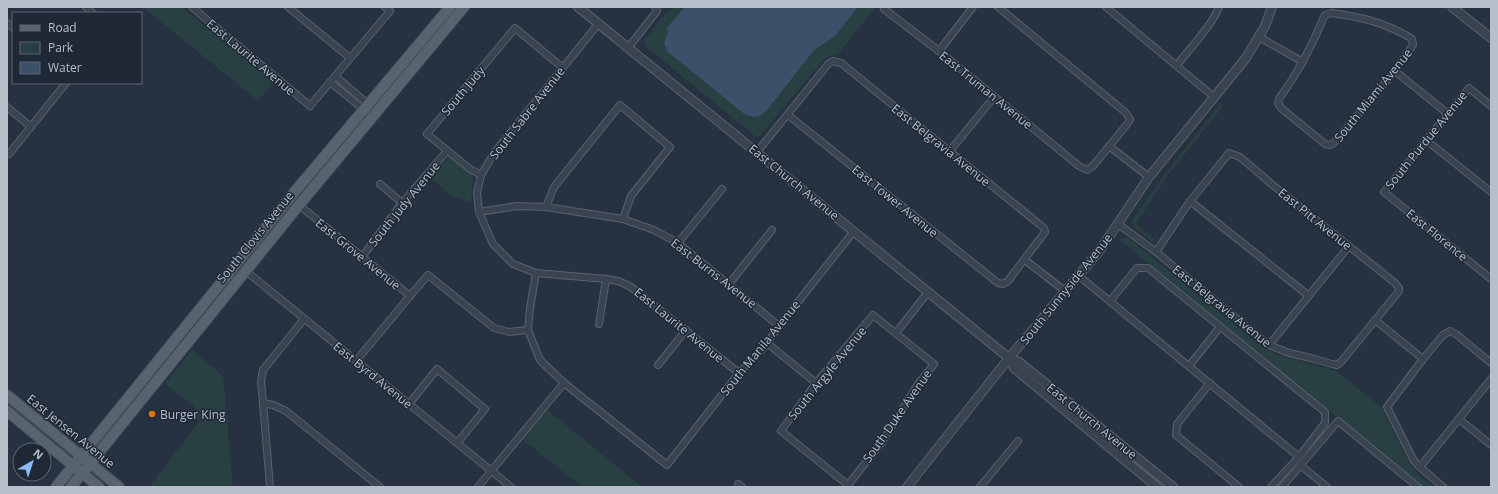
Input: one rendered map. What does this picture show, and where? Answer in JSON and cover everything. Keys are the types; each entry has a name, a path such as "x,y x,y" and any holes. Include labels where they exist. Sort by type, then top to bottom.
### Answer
{"main road":[{"name":"South Clovis Avenue","path":"56,487 236,263 450,7"},
{"name":"South Clovis Avenue","path":"71,487 299,205 464,7"},
{"path":"299,205 296,201 298,197 320,169 322,159"},
{"name":"East Jensen Avenue","path":"7,396 119,487"},
{"name":"East Jensen Avenue","path":"7,411 99,487"}],"street":[{"name":"East Laurite Avenue","path":"192,7 310,106 330,82"},
{"path":"288,7 350,58"},
{"name":"East Church Avenue","path":"578,7 1009,358 1019,362 1173,487"},
{"path":"939,52 973,7"},
{"path":"998,7 1125,112 1130,119 1109,146 1148,177"},
{"path":"1106,7 1214,96"},
{"path":"1177,65 1203,32 1219,7"},
{"name":"South Sunnyside Avenue","path":"907,487 1009,358 1100,250 1148,177 1246,58 1260,37 1272,7"},
{"path":"1452,7 1491,38"},
{"name":"East Truman Avenue","path":"885,8 1079,166 1087,170 1093,166 1109,146"},
{"path":"366,106 330,82 388,9"},
{"path":"628,48 656,9"},
{"name":"South Miami Avenue","path":"1332,13 1360,17 1378,22 1410,37 1413,42 1411,48 1395,71 1334,143 1330,145 1325,144 1281,108 1278,103 1279,99 1303,62 1325,14 1332,13"},
{"name":"South Sabre Avenue","path":"480,212 477,193 481,175 494,153 598,23"},
{"name":"South Judy","path":"447,151 427,134 515,28 563,68"},
{"path":"1260,37 1303,62"},
{"name":"East Belgravia Avenue","path":"788,115 829,63 833,61 841,63 1044,228 1046,232 1025,260"},
{"path":"1395,71 1448,114"},
{"path":"335,76 366,106"},
{"path":"9,154 65,84"},
{"name":"South Purdue Avenue","path":"1384,192 1469,88 1491,106"},
{"path":"949,152 994,97"},
{"path":"546,207 554,187 620,105 670,147 631,196 623,219"},
{"path":"7,107 31,127"},
{"path":"757,152 788,115"},
{"name":"East Tower Avenue","path":"788,115 991,279 1003,284 1008,281 1025,260"},
{"path":"1426,140 1491,192"},
{"path":"447,151 470,169 481,175"},
{"name":"South Judy Avenue","path":"362,257 402,203 447,151"},
{"name":"East Pitt Avenue","path":"1190,201 1229,153 1240,157 1400,288 1375,320"},
{"path":"380,184 402,203"},
{"path":"678,243 722,189"},
{"name":"East Florence","path":"1384,192 1491,279"},
{"path":"1156,252 1190,201 1309,296"},
{"name":"East Grove Avenue","path":"299,205 410,296 428,275 494,328 509,332 528,330"},
{"name":"East Burns Avenue","path":"480,212 517,206 546,207 623,219 654,230 678,243 779,326"},
{"name":"East Laurite Avenue","path":"480,212 493,244 513,264 536,273 606,279 618,281 631,287 739,373"},
{"name":"East Belgravia Avenue","path":"1118,224 1156,252 1270,345 1289,353 1337,365 1375,320"},
{"path":"729,284 772,230"},
{"name":"South Manila Avenue","path":"564,383 667,465 739,373 767,343 854,231"},
{"path":"1270,345 1349,246"},
{"path":"1025,260 1065,291"},
{"name":"East Byrd Avenue","path":"236,263 511,487"},
{"path":"1110,301 1137,268 1148,268 1325,412 1325,423 1299,456 1271,487"},
{"path":"478,487 564,383 540,360 528,330 536,273"},
{"path":"1079,276 1299,456"},
{"path":"599,324 606,279"},
{"path":"896,333 928,292"},
{"path":"356,361 410,296"},
{"name":"South Argyle Avenue","path":"847,486 781,430 816,383 873,315 896,333"},
{"path":"270,487 261,381 263,370 304,319"},
{"path":"1375,320 1423,359"},
{"path":"1189,366 1220,327"},
{"path":"658,365 686,330"},
{"path":"1443,487 1420,467 1411,456 1387,407 1423,359 1443,335 1450,331 1456,334 1491,363"},
{"name":"South Duke Avenue","path":"847,486 882,442 918,384 934,364 896,333"},
{"path":"767,343 816,383"},
{"name":"East Church Avenue","path":"1009,358 1014,368 1157,487"},
{"path":"409,404 438,369 486,409 457,443"},
{"path":"1420,467 1491,379"},
{"path":"1210,383 1177,424 1176,435 1239,487"},
{"path":"263,403 273,405 286,411 380,487"},
{"path":"1459,419 1491,445"},
{"path":"1282,487 1338,421 1418,487"},
{"path":"980,487 1018,441"},
{"path":"1300,465 1327,487"}],"green space":[{"path":"143,7 182,7 273,82 258,101"},
{"path":"674,7 876,7 838,54 825,58 760,136 756,137 645,46 644,41 668,10 670,12"},
{"path":"1221,103 1224,105 1165,179 1136,224 1156,241 1152,242 1133,226 1132,221 1166,172"},
{"path":"450,158 472,174 473,181 471,202 451,195 430,178 447,159"},
{"path":"1127,237 1261,346 1277,355 1336,371 1381,407 1409,463 1420,476 1434,487 1423,487 1120,240"},
{"path":"192,350 223,376 233,487 149,487 198,423 195,407 165,384"},
{"path":"546,409 642,487 582,487 522,439"}],"water":[{"path":"685,7 858,7 834,37 814,50 768,109 759,116 753,117 743,113 667,51 664,43 668,32 666,29"}],"place":[{"name":"Burger King","path":"152,414"}]}
